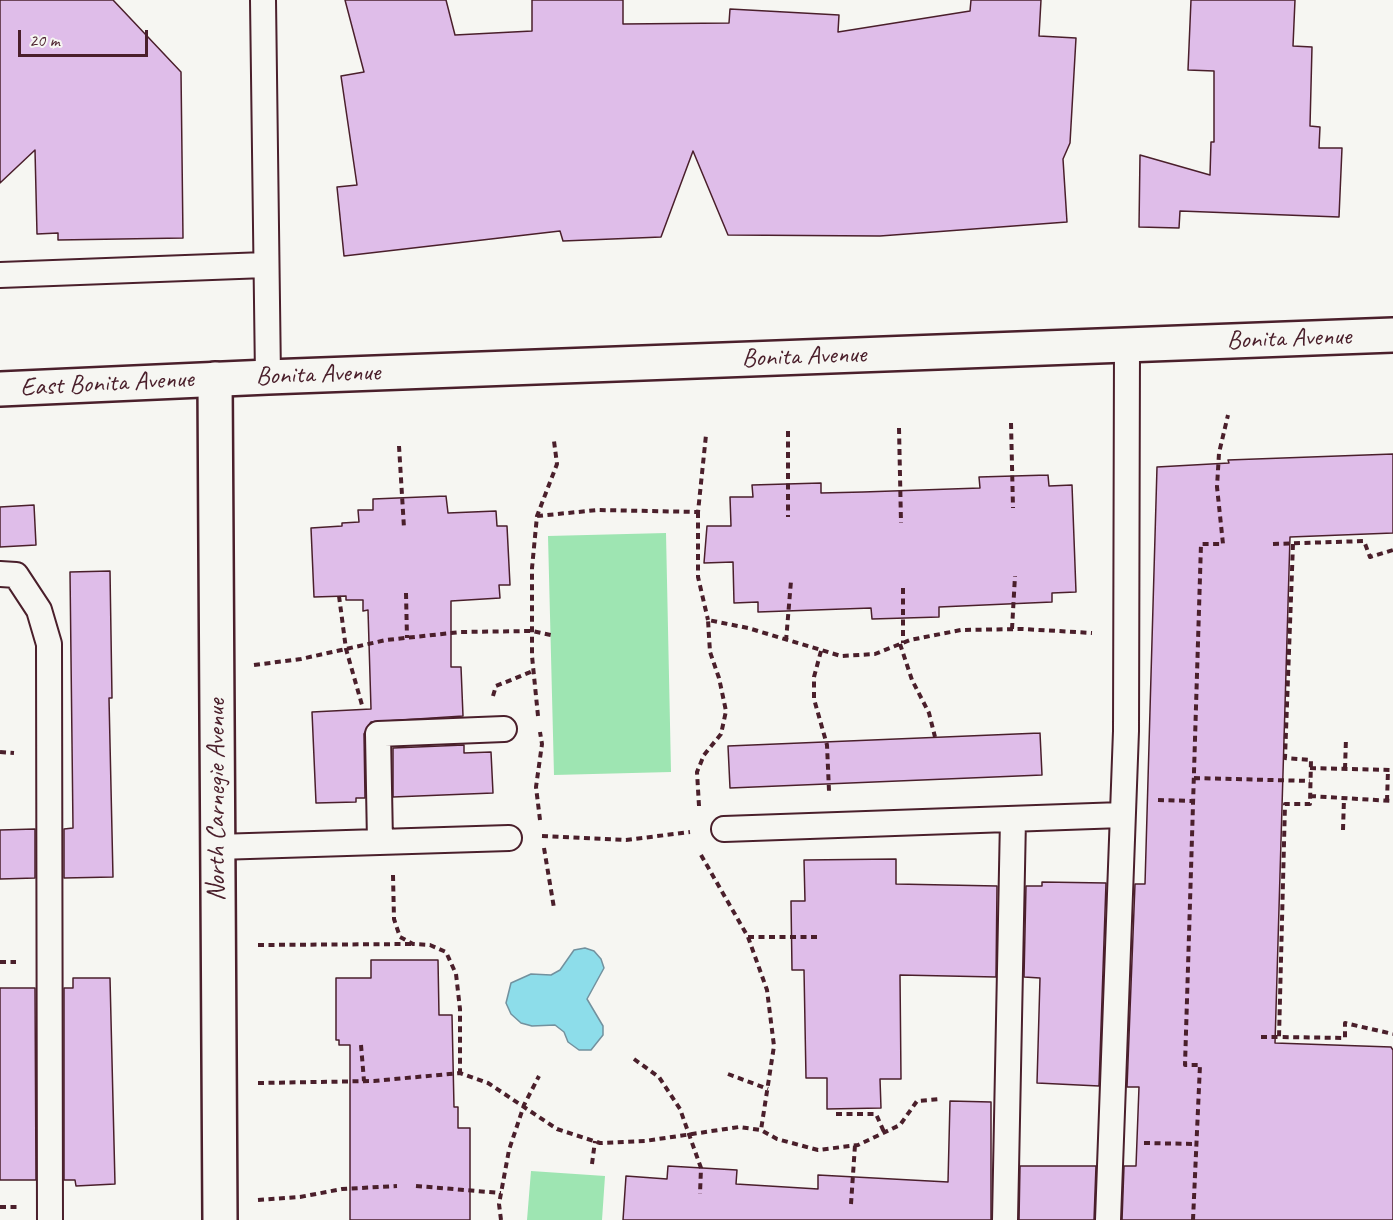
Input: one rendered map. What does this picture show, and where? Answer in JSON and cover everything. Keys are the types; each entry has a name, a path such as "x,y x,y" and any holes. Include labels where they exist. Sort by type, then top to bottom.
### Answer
{"main road":[{"name":"Bonita Avenue","path":"214,380 268,376 1393,335"},
{"name":"East Bonita Avenue","path":"0,389 214,380"},
{"name":"North Carnegie Avenue","path":"214,380 220,1220"}],"lane":[{"path":"263,0 268,376"},
{"path":"0,275 265,265"},
{"path":"1108,1220 1126,635 1127,345"},
{"path":"0,574 16,575 39,610 49,644 51,1220"},
{"path":"386,842 378,734 504,729"},
{"path":"724,829 1122,815"},
{"path":"1005,1220 1013,819"},
{"path":"217,847 509,838"}],"path":[{"path":"1193,1220 1200,1065 1185,1065 1201,544 1223,544 1217,487 1220,453 1228,415"},
{"path":"1011,423 1013,508"},
{"path":"899,428 901,523"},
{"path":"788,431 788,517"},
{"path":"706,435 698,512 698,577 708,620 710,652 719,678 726,711 721,734 704,755 697,772 701,857 748,937 767,990 774,1046 761,1130"},
{"path":"554,441 556,464 537,516 532,568 533,671 542,744 536,787 554,908"},
{"path":"399,446 404,528"},
{"path":"537,516 598,510 698,512"},
{"path":"1273,544 1364,541 1370,556 1393,550"},
{"path":"1279,1037 1285,804 1310,804 1311,760 1285,758 1293,544"},
{"path":"1012,629 1015,576"},
{"path":"786,641 791,581"},
{"path":"903,588 901,644 912,680 929,713 935,737"},
{"path":"406,592 407,638"},
{"path":"339,596 346,649 364,711 378,734"},
{"path":"708,620 748,628 841,656 874,654 901,644 961,630 1012,629 1126,635"},
{"path":"252,665 301,659 407,638 461,632 532,631 550,635"},
{"path":"821,651 814,677 814,699 827,745 831,825"},
{"path":"1345,769 1346,738"},
{"path":"1310,768 1390,770 1387,801"},
{"path":"1194,777 1310,781"},
{"path":"1310,796 1393,801"},
{"path":"1343,830 1344,798"},
{"path":"542,836 626,840 724,829"},
{"path":"386,842 394,919 400,937 413,944"},
{"path":"748,937 819,937"},
{"path":"255,945 413,944 430,945 446,952 456,974 460,1009 460,1073"},
{"path":"1261,1037 1345,1038 1345,1023 1393,1035"},
{"path":"361,1045 364,1081"},
{"path":"634,1059 659,1077 680,1109 701,1168 700,1194"},
{"path":"256,1083 364,1081 460,1073 488,1083 557,1129 595,1141 645,1141 739,1127 761,1130 777,1139 818,1150 855,1145 900,1125 917,1101 940,1099"},
{"path":"728,1074 768,1089"},
{"path":"501,1220 501,1193 509,1150 524,1105 538,1076"},
{"path":"836,1114 876,1114 884,1132"},
{"path":"592,1164 595,1141"},
{"path":"1110,1142 1197,1144"},
{"path":"851,1204 855,1145"},
{"path":"258,1200 300,1197 342,1189 397,1186"},
{"path":"416,1186 501,1193"}],"green space":[{"path":"666,533 671,772 554,775 548,536"},
{"path":"531,1171 605,1176 602,1220 527,1220"}],"water":[{"path":"585,948 594,951 601,959 604,968 587,999 603,1026 603,1035 591,1050 579,1050 568,1042 564,1032 555,1025 532,1026 521,1023 511,1014 506,1003 511,983 531,974 551,975 560,970 574,950"}],"building":[{"path":"0,0 113,0 181,72 183,238 58,240 58,233 37,234 35,150 0,183"},
{"path":"345,0 446,0 455,35 532,31 532,0 623,0 623,24 729,23 730,9 839,15 838,32 970,11 971,0 1041,0 1039,36 1076,38 1070,143 1063,159 1067,222 880,236 728,235 693,151 661,237 563,241 560,231 344,256 337,187 357,185 341,76 364,72"},
{"path":"1191,0 1295,0 1293,46 1312,47 1310,126 1320,127 1319,148 1342,148 1339,217 1180,211 1179,228 1139,227 1140,155 1210,175 1211,142 1214,142 1214,71 1188,70"},
{"path":"1393,454 1393,533 1290,537 1275,1043 1391,1047 1393,1050 1393,1220 1122,1220 1124,1166 1136,1166 1139,1087 1127,1087 1135,884 1145,884 1157,467 1229,463 1228,460"},
{"path":"1048,475 1049,486 1072,485 1076,592 1052,593 1052,602 939,607 939,617 872,619 871,608 758,612 758,602 734,603 733,562 704,563 707,526 731,526 730,497 753,497 752,485 821,483 821,493 863,492 980,488 979,477"},
{"path":"446,496 448,513 496,511 497,526 507,526 510,585 499,585 500,598 451,601 451,667 461,667 463,716 371,722 364,734 365,798 356,798 356,802 316,803 312,712 371,709 368,610 363,611 363,600 346,600 346,596 314,597 311,528 342,526 342,523 359,522 358,510 373,510 373,499"},
{"path":"34,505 36,545 0,547 0,507"},
{"path":"110,571 112,698 109,698 113,877 64,878 64,829 73,828 70,572"},
{"path":"1040,733 1042,775 730,788 728,746"},
{"path":"464,745 464,753 491,752 493,793 393,797 393,748"},
{"path":"35,829 35,878 0,879 0,830"},
{"path":"896,859 896,884 997,886 996,977 900,975 901,1079 880,1079 881,1108 827,1109 827,1078 806,1078 804,970 792,970 791,901 805,901 804,860"},
{"path":"1042,882 1106,883 1099,1086 1037,1083 1040,978 1024,977 1026,886 1042,886"},
{"path":"371,960 438,960 439,1015 452,1015 454,1107 458,1107 458,1128 470,1128 470,1220 350,1220 350,1045 339,1045 339,1040 336,1040 336,978 371,978"},
{"path":"73,978 110,978 115,1184 76,1186 75,1180 64,1180 64,988 73,988"},
{"path":"0,988 35,988 36,1180 0,1180"},
{"path":"950,1101 991,1102 991,1220 623,1220 626,1176 667,1179 668,1166 737,1170 736,1184 818,1189 818,1175 948,1182"},
{"path":"1020,1166 1096,1166 1094,1220 1019,1220"}]}
